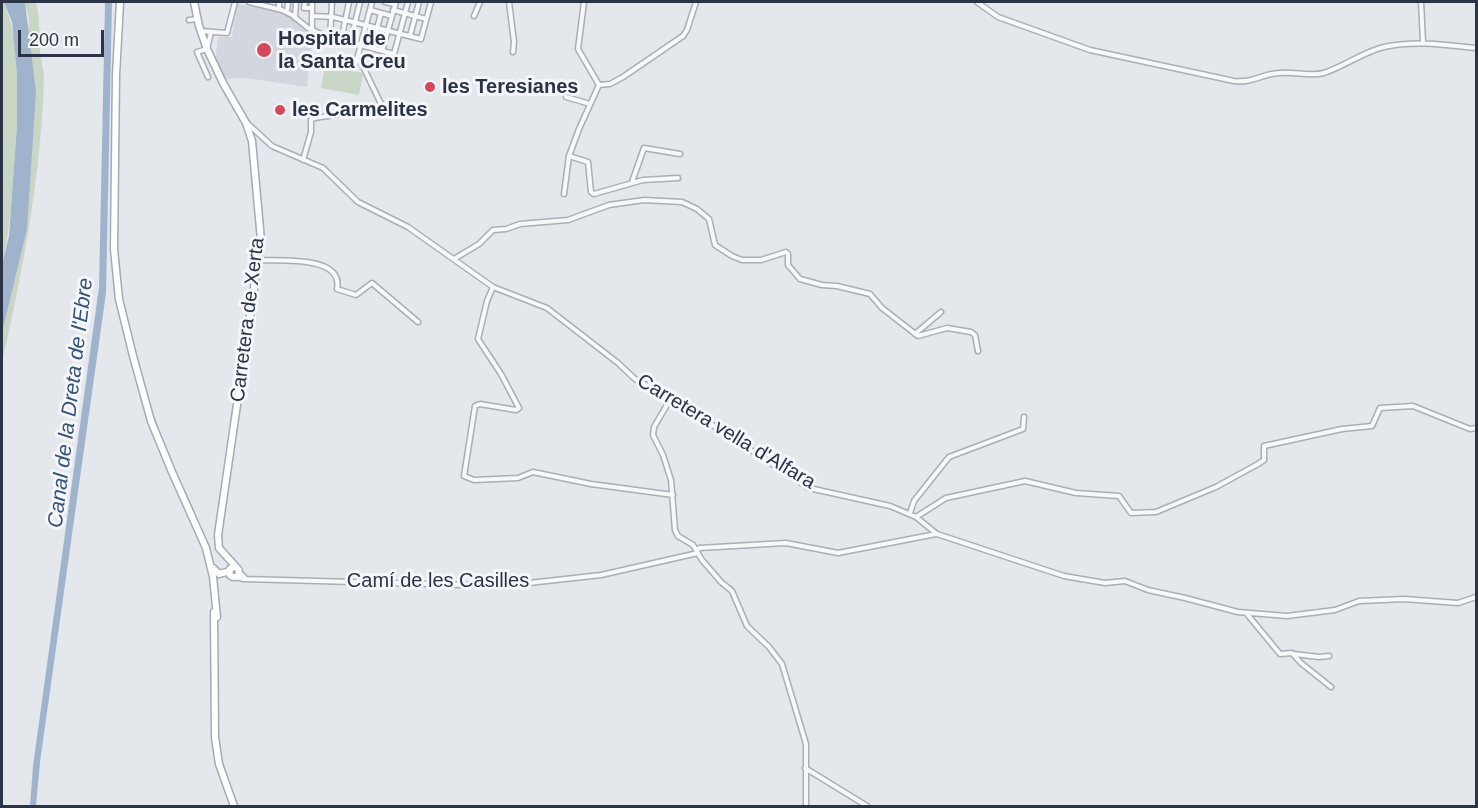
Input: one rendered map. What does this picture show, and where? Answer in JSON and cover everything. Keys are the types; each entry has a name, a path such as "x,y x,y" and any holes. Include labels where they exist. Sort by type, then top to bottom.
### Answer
{"main road":[{"path":"120,2 115,164 115,270 120,303 142,392 157,437 204,541 217,576 215,737 219,764 234,807"},
{"name":"Carretera de Xerta","path":"194,2 207,49 246,123 252,141 261,240 218,539 219,548 234,572"},
{"path":"189,510 204,551 217,576 213,600"},
{"path":"204,551 216,628"},
{"path":"217,576 234,572"}],"street":[{"path":"200,30 226,34 230,31 235,2"},
{"path":"249,2 274,4 312,30 330,38 394,54 408,2"},
{"path":"279,2 279,8"},
{"path":"287,12 288,2"},
{"path":"295,17 296,2"},
{"path":"304,2 304,8 312,8"},
{"path":"312,2 312,30"},
{"path":"330,38 332,2"},
{"path":"341,40 349,2"},
{"path":"350,43 360,2 392,16"},
{"path":"382,51 395,3 385,2"},
{"path":"410,36 419,2"},
{"path":"312,16 331,16 421,39 431,2"},
{"path":"474,16 480,2"},
{"path":"509,2 513,52"},
{"path":"584,2 578,49 599,85"},
{"path":"599,85 610,84 623,77 683,36 696,2"},
{"path":"977,2 998,17 1090,50 1234,81 1246,82 1275,73 1294,72 1309,75 1324,73 1383,48 1423,42 1476,48"},
{"path":"1421,2 1423,42"},
{"path":"330,62 354,65 356,63 371,5"},
{"path":"393,10 426,19"},
{"path":"372,48 381,13"},
{"path":"189,20 197,19"},
{"path":"208,77 197,52 207,49 210,32"},
{"path":"303,160 314,118 383,108 358,56"},
{"path":"564,194 569,156 599,85"},
{"path":"566,97 590,104"},
{"name":"Carretera vella d'Alfara","path":"246,123 272,146 323,168 358,202 408,226 493,287 547,308 635,379 671,398 809,488 890,506 910,513 937,534 1064,576 1105,583 1125,581 1148,591 1246,613 1287,616 1335,610 1359,601 1404,599 1458,603 1476,597"},
{"path":"632,182 644,148 680,154"},
{"path":"569,156 588,163 592,194 632,182 678,178"},
{"path":"454,259 482,242 495,230 504,230 520,224 568,220 611,204 647,200 680,201 692,206 707,217 715,245 732,256 740,260 760,260 787,252 788,264 801,280 870,294 882,308 919,336 947,328 970,332 975,335 978,351"},
{"path":"259,260 308,262 326,266 335,276 338,283 337,289 357,295 372,283 418,322"},
{"path":"493,287 487,301 478,339 501,374 519,408 516,410 480,404 475,406 464,476 474,480 518,478 534,472 591,484 673,495"},
{"path":"915,334 941,312"},
{"path":"671,398 654,427 653,435 666,462 673,495 676,534 692,544 702,560 734,594 740,614 747,626 782,663 806,744 807,757 804,768 806,807"},
{"path":"916,517 946,498 1025,481 1076,493 1119,496 1131,513 1156,512 1216,487 1258,464 1264,460 1264,446 1342,429 1372,426 1380,408 1413,406 1470,429 1476,428"},
{"path":"910,513 914,501 949,457 1023,429 1024,417"},
{"name":"Camí de les Casilles","path":"234,572 247,579 492,586 528,584 613,573 698,552 699,548 786,543 838,553 937,534"},
{"path":"1246,613 1280,654 1329,656"},
{"path":"1293,654 1331,687"},
{"path":"804,768 867,807"}],"shaded area":[{"name":"Hospital de la Santa Creu","path":"237,4 285,13 313,34 307,87 246,78 224,79 215,62 218,37 232,37"}],"green space":[{"path":"2,2 4,2 15,42 18,84 11,206 2,265"},
{"path":"25,2 36,2 39,20 44,76 42,115 30,222 2,363 2,332 29,19"},
{"path":"325,66 363,73 359,95 321,88"}],"water":[{"path":"4,2 25,2 36,92 27,229 2,332 2,265 9,236 17,126 17,72 12,22"},
{"path":"105,2 112,2 106,293 40,762 36,806 30,806 33,766 99,287"}],"waterway":[{"path":"149,404 160,434"},
{"path":"178,477 194,512"}],"place":[{"name":"Hospital de la Santa Creu","path":"264,50"},
{"name":"les Teresianes","path":"430,87"},
{"name":"les Carmelites","path":"280,110"}],"water label":[{"name":"Canal de la Dreta de l'Ebre","path":"71,403"}]}
